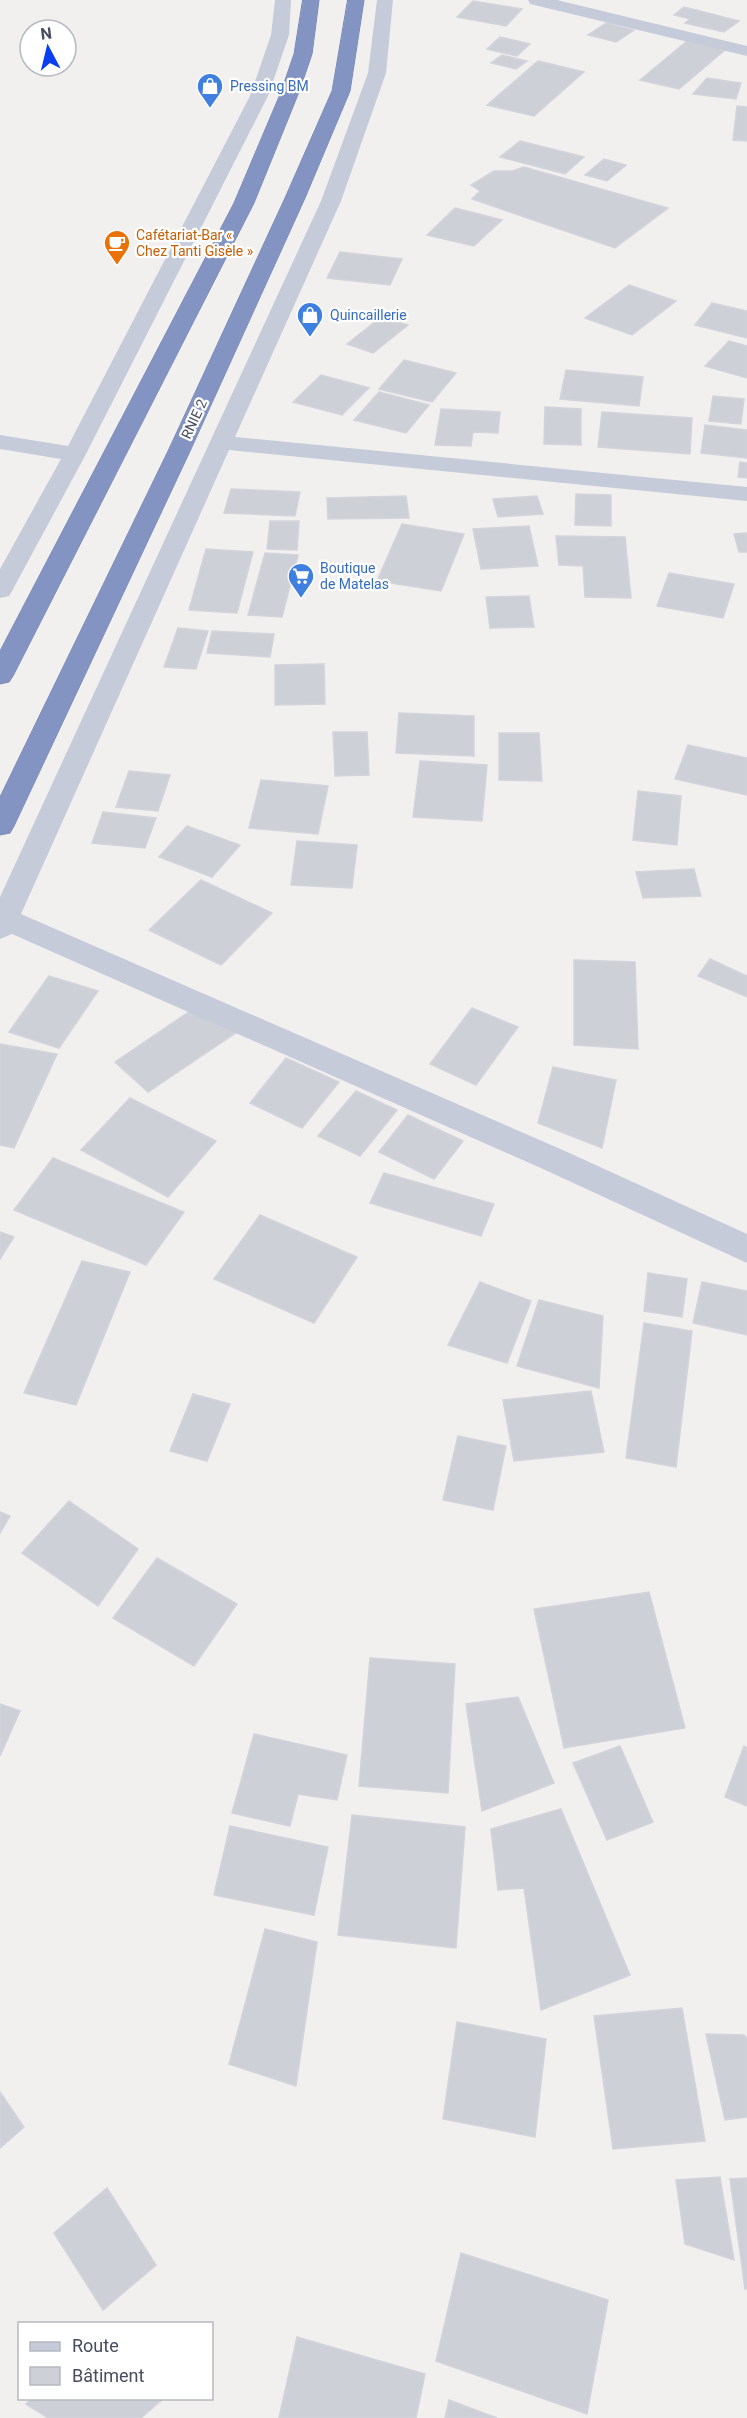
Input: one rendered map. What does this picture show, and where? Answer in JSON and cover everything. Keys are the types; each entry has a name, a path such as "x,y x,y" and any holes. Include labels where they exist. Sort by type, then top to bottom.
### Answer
{"highway":[{"path":"0,676 244,203 290,92 303,54 311,0"},
{"name":"RNIE 2","path":"0,826 180,449 295,198 341,91 356,0"}],"street":[{"path":"0,591 75,454 260,96 280,35 283,0"},
{"path":"386,0 377,73 331,201 2,924 532,1150 747,1249"},
{"path":"537,0 747,51"},
{"path":"0,442 75,454"},
{"path":"222,442 747,494"}],"building":[{"path":"473,1 522,9 506,26 457,17"},
{"path":"684,7 739,21 724,32 685,23 690,19 674,15"},
{"path":"606,23 634,30 616,42 588,35"},
{"path":"500,37 530,44 517,56 487,49"},
{"path":"687,41 725,50 679,89 640,80"},
{"path":"502,55 527,61 516,69 491,63"},
{"path":"538,61 584,72 534,116 487,105"},
{"path":"707,78 741,83 736,99 693,94"},
{"path":"737,106 747,107 747,141 733,140"},
{"path":"520,141 584,157 565,174 500,157"},
{"path":"604,159 626,165 607,181 585,175"},
{"path":"524,167 668,208 615,248 472,199 480,191 471,185 494,171 512,171"},
{"path":"455,208 502,220 474,246 427,235"},
{"path":"340,252 402,259 390,285 327,278"},
{"path":"629,285 676,301 632,335 585,318"},
{"path":"712,303 747,311 747,338 695,325"},
{"path":"381,317 408,325 373,353 347,344"},
{"path":"729,341 747,346 747,378 705,366"},
{"path":"404,360 456,373 432,402 379,389"},
{"path":"566,370 643,377 639,406 560,399"},
{"path":"321,375 369,388 342,415 293,402"},
{"path":"379,392 429,405 406,433 354,420"},
{"path":"713,396 744,399 741,424 709,421"},
{"path":"545,407 581,409 581,445 544,444"},
{"path":"441,409 500,412 498,433 473,432 471,446 435,445"},
{"path":"602,412 692,418 690,454 598,447"},
{"path":"705,425 747,430 747,458 701,453"},
{"path":"740,462 747,463 747,478 738,477"},
{"path":"231,489 300,492 295,516 224,513"},
{"path":"576,494 611,495 611,526 575,525"},
{"path":"406,496 409,518 328,519 327,498"},
{"path":"537,496 543,514 498,517 493,499"},
{"path":"270,521 299,521 297,550 267,549"},
{"path":"402,524 464,534 441,591 377,581"},
{"path":"529,526 538,566 481,569 473,529"},
{"path":"747,533 747,552 739,552 734,534"},
{"path":"556,536 625,537 631,598 585,597 583,566 559,565"},
{"path":"206,549 253,552 237,613 189,610"},
{"path":"265,553 298,555 282,617 248,615"},
{"path":"669,573 734,584 723,618 657,606"},
{"path":"529,596 534,627 490,628 486,597"},
{"path":"178,628 208,631 196,669 164,667"},
{"path":"212,631 274,634 270,657 207,653"},
{"path":"324,664 325,704 275,705 275,665"},
{"path":"399,713 474,716 474,756 396,753"},
{"path":"333,732 367,732 369,775 335,776"},
{"path":"499,733 539,733 542,781 499,780"},
{"path":"688,745 747,758 747,795 675,779"},
{"path":"420,761 487,765 482,821 413,817"},
{"path":"129,771 170,775 158,811 116,807"},
{"path":"261,780 328,786 318,834 249,828"},
{"path":"638,791 681,796 677,845 633,840"},
{"path":"103,812 156,818 145,848 92,843"},
{"path":"187,826 240,845 212,877 159,857"},
{"path":"297,841 357,845 352,888 291,885"},
{"path":"694,869 701,896 643,898 636,872"},
{"path":"201,880 272,913 221,965 149,930"},
{"path":"710,959 747,976 747,997 698,976"},
{"path":"574,960 635,962 638,1049 574,1045"},
{"path":"49,976 98,991 59,1048 9,1032"},
{"path":"472,1008 518,1027 476,1085 430,1064"},
{"path":"193,1009 237,1032 148,1092 115,1062"},
{"path":"0,1044 57,1054 14,1148 0,1145"},
{"path":"286,1058 339,1082 302,1128 250,1103"},
{"path":"553,1067 616,1080 602,1148 538,1123"},
{"path":"356,1091 397,1110 360,1156 318,1136"},
{"path":"130,1098 216,1141 168,1197 81,1150"},
{"path":"408,1115 463,1141 434,1179 379,1152"},
{"path":"53,1158 184,1212 146,1265 14,1210"},
{"path":"384,1173 494,1204 481,1236 370,1203"},
{"path":"260,1215 357,1257 314,1323 214,1279"},
{"path":"0,1232 14,1237 0,1259"},
{"path":"82,1261 130,1272 76,1405 24,1393"},
{"path":"648,1273 687,1279 682,1317 644,1311"},
{"path":"480,1282 531,1301 507,1363 448,1345"},
{"path":"702,1282 747,1291 747,1335 693,1323"},
{"path":"539,1300 603,1316 599,1388 517,1366"},
{"path":"644,1323 692,1331 676,1467 626,1458"},
{"path":"591,1391 604,1452 514,1461 503,1400"},
{"path":"193,1394 230,1404 207,1461 170,1451"},
{"path":"458,1436 506,1446 493,1510 443,1500"},
{"path":"69,1501 138,1549 98,1606 22,1553"},
{"path":"0,1512 10,1516 0,1533"},
{"path":"157,1558 237,1604 194,1666 113,1618"},
{"path":"649,1592 685,1728 564,1748 534,1609"},
{"path":"370,1658 455,1664 448,1793 359,1786"},
{"path":"518,1697 554,1783 482,1811 466,1704"},
{"path":"0,1704 20,1711 0,1756"},
{"path":"254,1734 347,1755 337,1800 298,1794 290,1826 232,1813"},
{"path":"620,1746 653,1822 607,1840 573,1763"},
{"path":"744,1746 747,1748 747,1806 725,1797"},
{"path":"561,1809 630,1975 541,2010 524,1888 498,1890 491,1829"},
{"path":"352,1815 465,1827 456,1948 338,1935"},
{"path":"230,1826 328,1847 314,1915 214,1895"},
{"path":"265,1929 317,1942 296,2086 229,2064"},
{"path":"682,2008 705,2141 613,2149 594,2016"},
{"path":"457,2022 546,2039 535,2137 443,2119"},
{"path":"706,2034 744,2035 747,2038 747,2117 725,2120"},
{"path":"0,2092 24,2127 0,2148"},
{"path":"720,2177 734,2260 685,2244 676,2180"},
{"path":"747,2178 747,2289 745,2289 730,2179"},
{"path":"107,2188 156,2265 103,2310 54,2233"},
{"path":"461,2253 608,2300 587,2414 436,2361"},
{"path":"297,2337 425,2374 416,2418 279,2418"},
{"path":"30,2400 162,2400 141,2418 48,2418 26,2404"},
{"path":"449,2400 497,2418 445,2418"}],"place":[{"name":"Pressing BM","path":"210,109"},
{"name":"Cafétariat-Bar « Chez Tanti Gisèle »","path":"117,266"},
{"name":"Quincaillerie","path":"310,338"},
{"name":"Boutique de Matelas","path":"301,599"}]}
